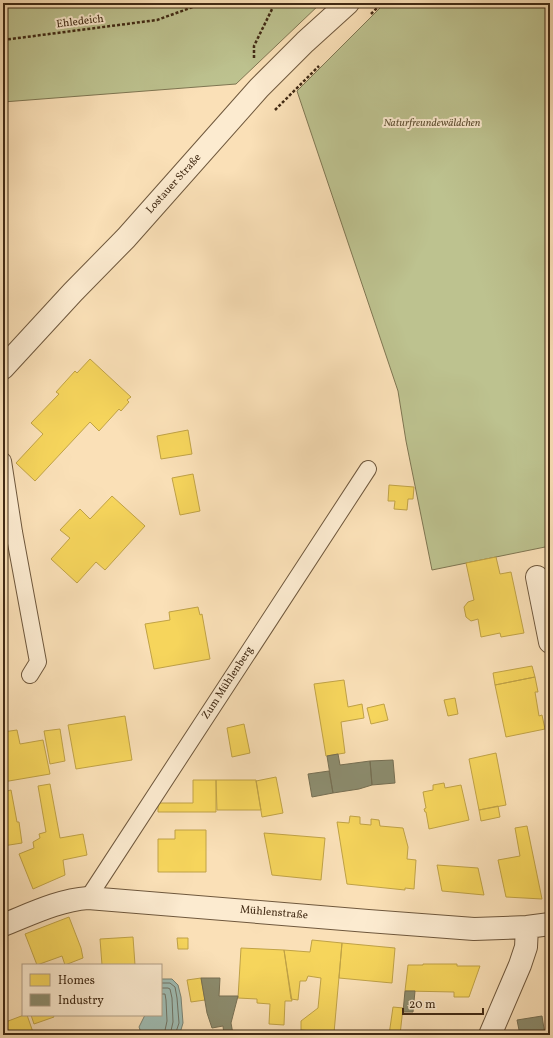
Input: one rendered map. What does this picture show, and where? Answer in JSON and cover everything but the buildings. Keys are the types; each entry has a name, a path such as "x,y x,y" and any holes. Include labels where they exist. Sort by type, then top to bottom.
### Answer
{"street":[{"name":"Lostauer Straße","path":"3,368 73,292 126,238 260,88 305,42 348,3"},
{"path":"537,577 550,642"},
{"name":"Mühlenstraße","path":"3,925 60,903 74,899 88,898 360,921 466,928 527,927 550,924"},
{"path":"490,1035 520,965 526,947 527,927"}],"lane":[{"path":"3,462 14,532 38,662 30,675"},
{"name":"Zum Mühlenberg","path":"88,898 368,469"}],"path":[{"name":"Ehledeich","path":"3,40 157,20 204,3"},
{"path":"260,88 255,78 253,66 254,46 275,3"}],"green space":[{"path":"3,3 321,3 236,84 3,102"},
{"name":"Naturfreundewäldchen","path":"385,3 550,3 550,546 432,570 406,441 398,391 297,91"}],"water":[{"path":"162,979 172,979 178,985 181,997 183,1023 180,1033 177,1035 142,1035 139,1027 144,1016 162,1016"}]}
